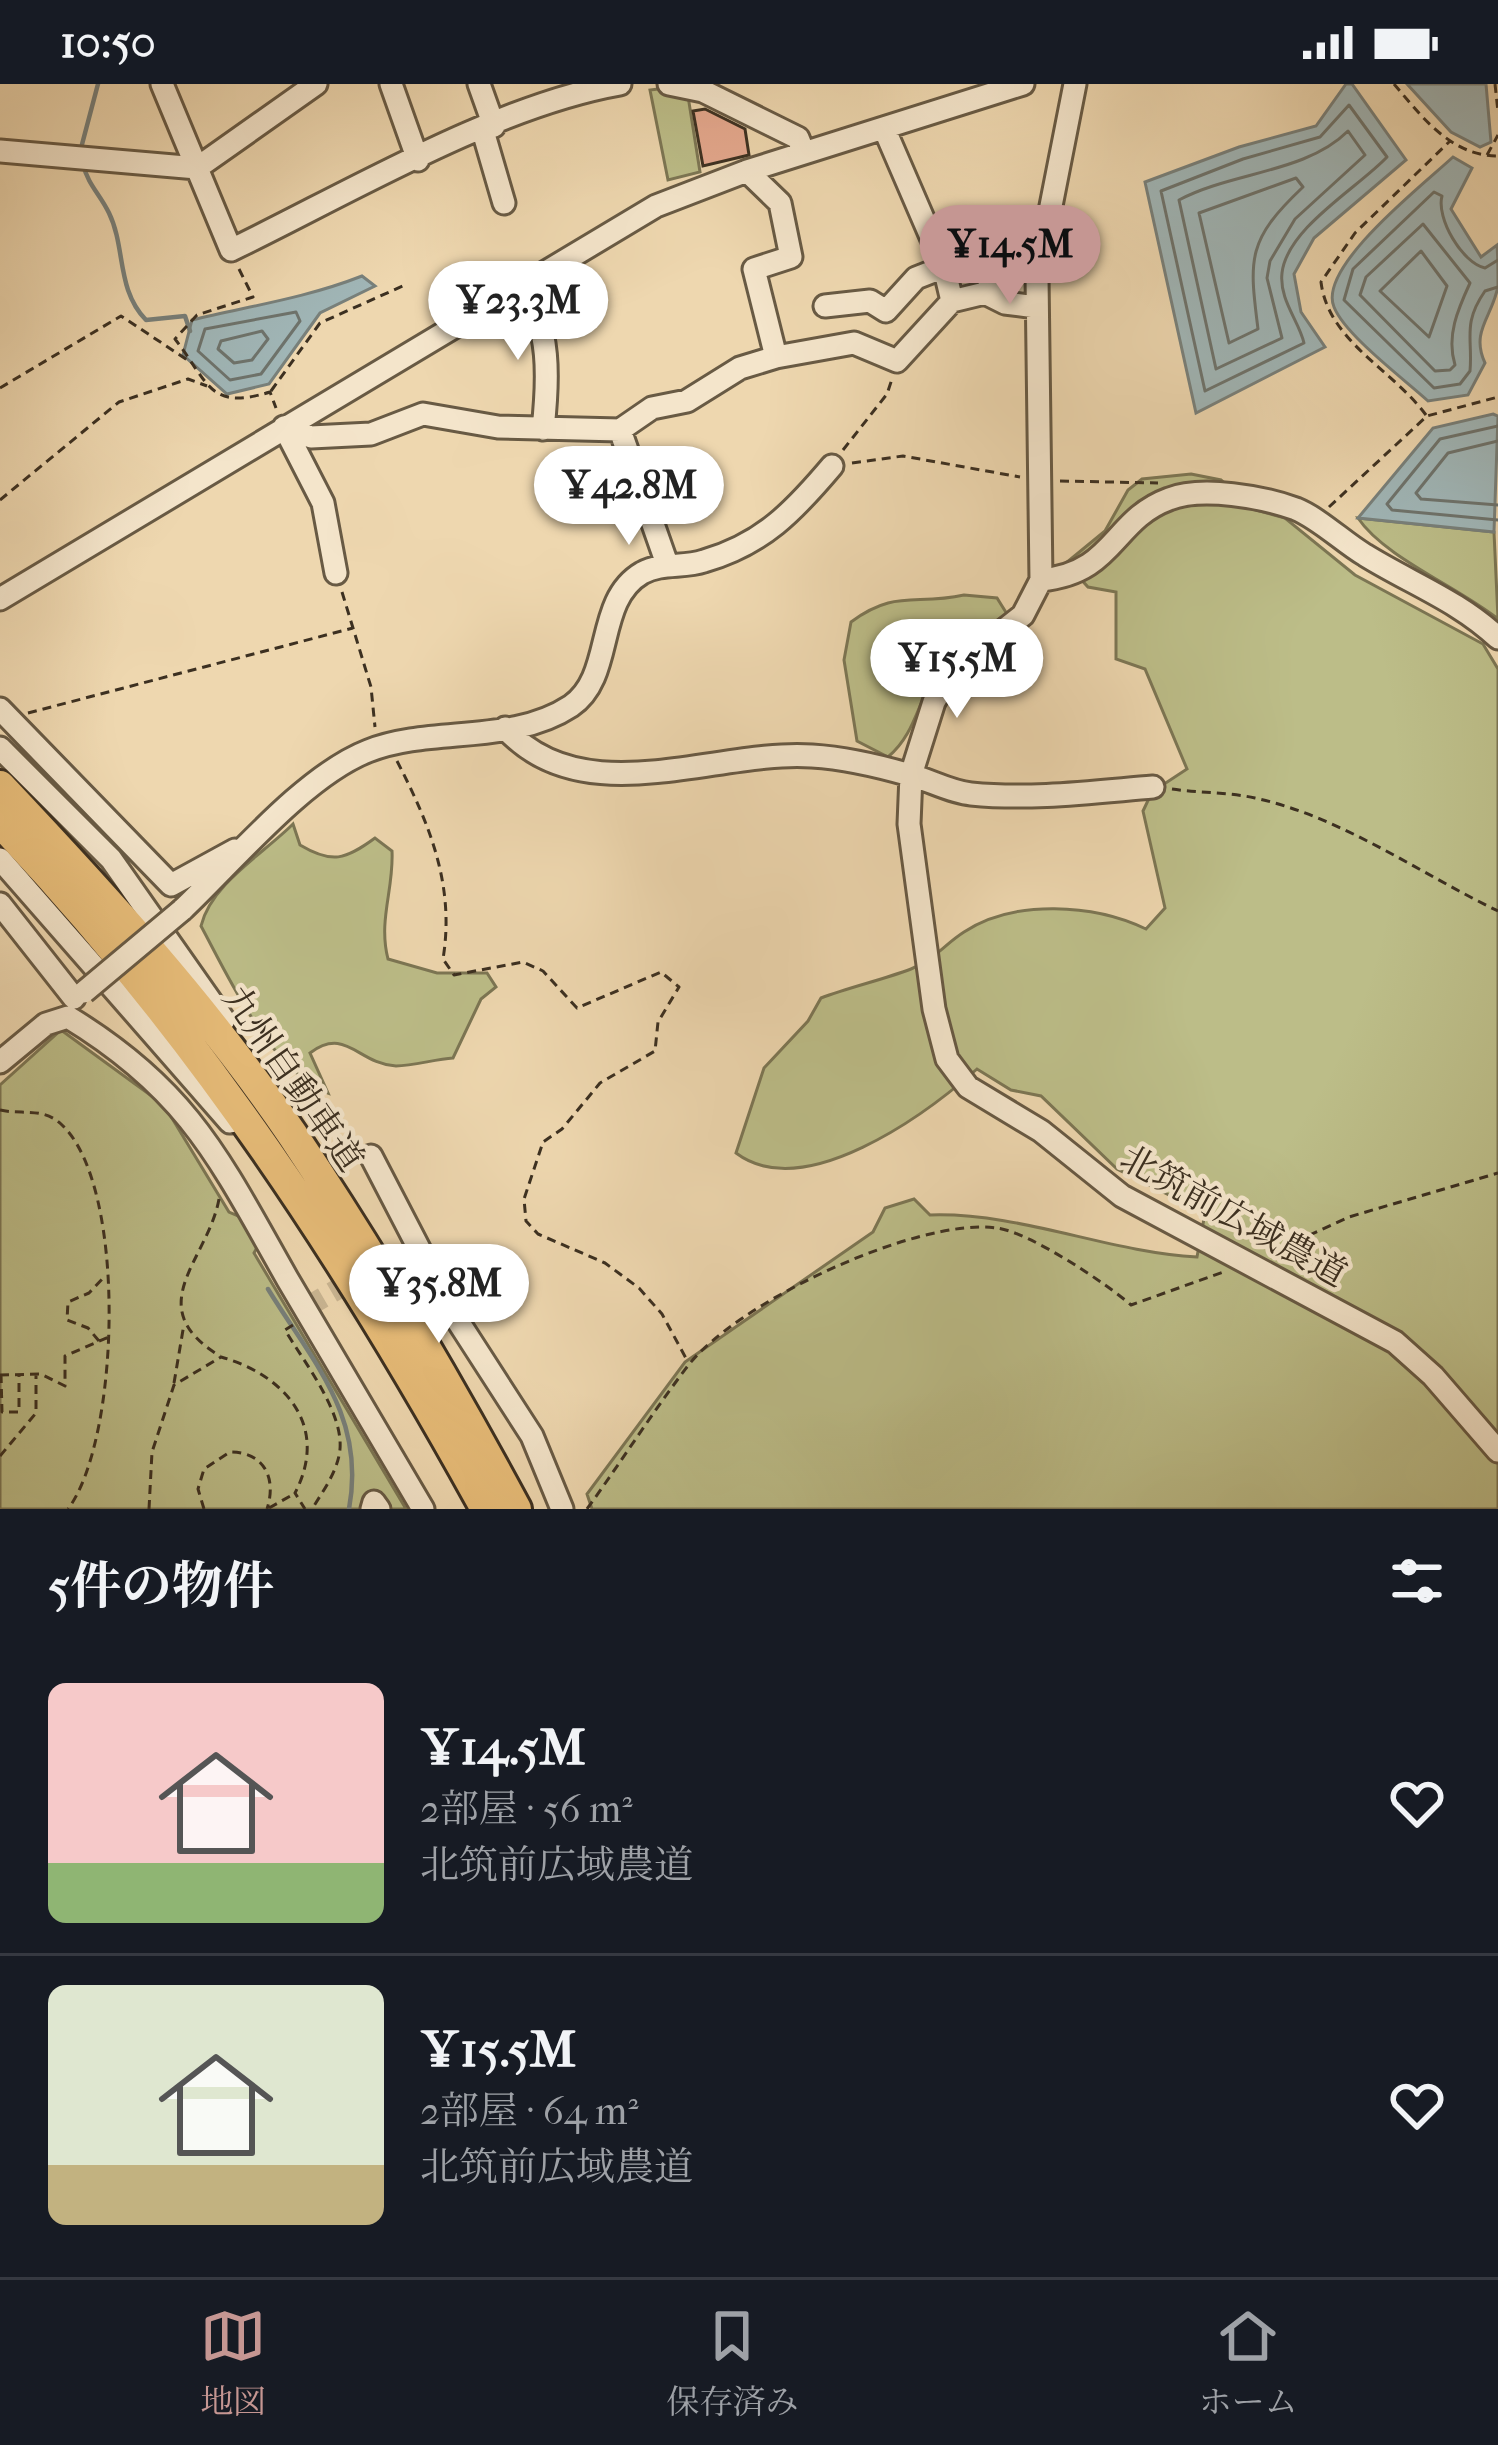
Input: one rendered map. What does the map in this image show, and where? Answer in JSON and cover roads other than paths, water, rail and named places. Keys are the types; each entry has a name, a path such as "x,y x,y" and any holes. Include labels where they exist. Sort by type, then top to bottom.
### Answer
{"highway":[{"name":"九州自動車道","path":"0,786 176,980 292,1135 367,1250 516,1509"},
{"name":"九州自動車道","path":"0,822 169,1014 318,1220 486,1509"}],"street":[{"path":"162,84 231,250 564,90 620,84"},
{"path":"0,151 197,168 316,84"},
{"path":"391,84 418,160"},
{"path":"479,84 504,203"},
{"path":"669,84 702,88 798,138 804,153"},
{"path":"0,599 656,206 747,171 1023,84"},
{"path":"1076,84 1046,230 1036,307 1041,580 1071,577 1095,564 1141,515 1168,499 1209,494 1308,516 1369,557 1449,600 1498,638"},
{"path":"884,128 944,267 952,301"},
{"path":"747,171 780,203 791,257 754,269 776,357"},
{"path":"985,293 1024,237 1035,229 1046,230"},
{"path":"825,305 870,301 886,311 916,278 944,267"},
{"path":"520,286 530,297 549,371 543,429"},
{"path":"284,427 311,437 371,434 423,414 543,429 620,430 652,408 687,401 740,368 776,357 854,343 897,362 952,301 985,293 1005,303 1036,307"},
{"path":"284,427 323,503 336,573"},
{"path":"620,430 667,564"},
{"path":"0,1062 182,910 323,776 386,748 554,715 584,694 621,594 640,574 667,564 704,562 766,536 788,519 832,466"},
{"name":"北筑前広域農道","path":"1041,580 1023,614 953,670 921,734 910,775 909,824 934,1009 947,1059 968,1087 1041,1131 1122,1196 1395,1342 1433,1376 1498,1451"},
{"path":"4,714 171,885 262,836"},
{"path":"505,728 548,756 618,774 653,776 759,757 813,756 910,775 966,794 1153,787"},
{"path":"0,748 111,859 249,1055 292,1135"},
{"path":"0,859 318,1220"},
{"path":"0,904 75,1002 215,1148 423,1509"},
{"path":"371,1156 409,1248 532,1436 562,1509"}],"water":[{"path":"1346,84 1352,84 1406,160 1314,238 1294,274 1301,312 1325,347 1196,413 1145,182 1239,147 1316,126"},
{"path":"1407,84 1486,84 1491,142 1480,147 1451,132"},
{"path":"1453,157 1472,168 1451,209 1481,257 1497,245 1498,286 1481,332 1485,363 1468,395 1428,401 1350,330 1334,307 1333,290 1341,270 1376,227"},
{"path":"362,276 375,286 320,313 269,384 227,394 183,355 192,320"},
{"path":"1498,416 1494,532 1358,518 1433,428"}],"waterway":[{"path":"80,152 98,84"},
{"path":"83,164 114,226 136,308 146,320 185,316 190,331"},
{"path":"268,1289 318,1367 343,1419 350,1446 349,1509"}],"tunnel":[{"path":"305,1308 400,1253"}]}
